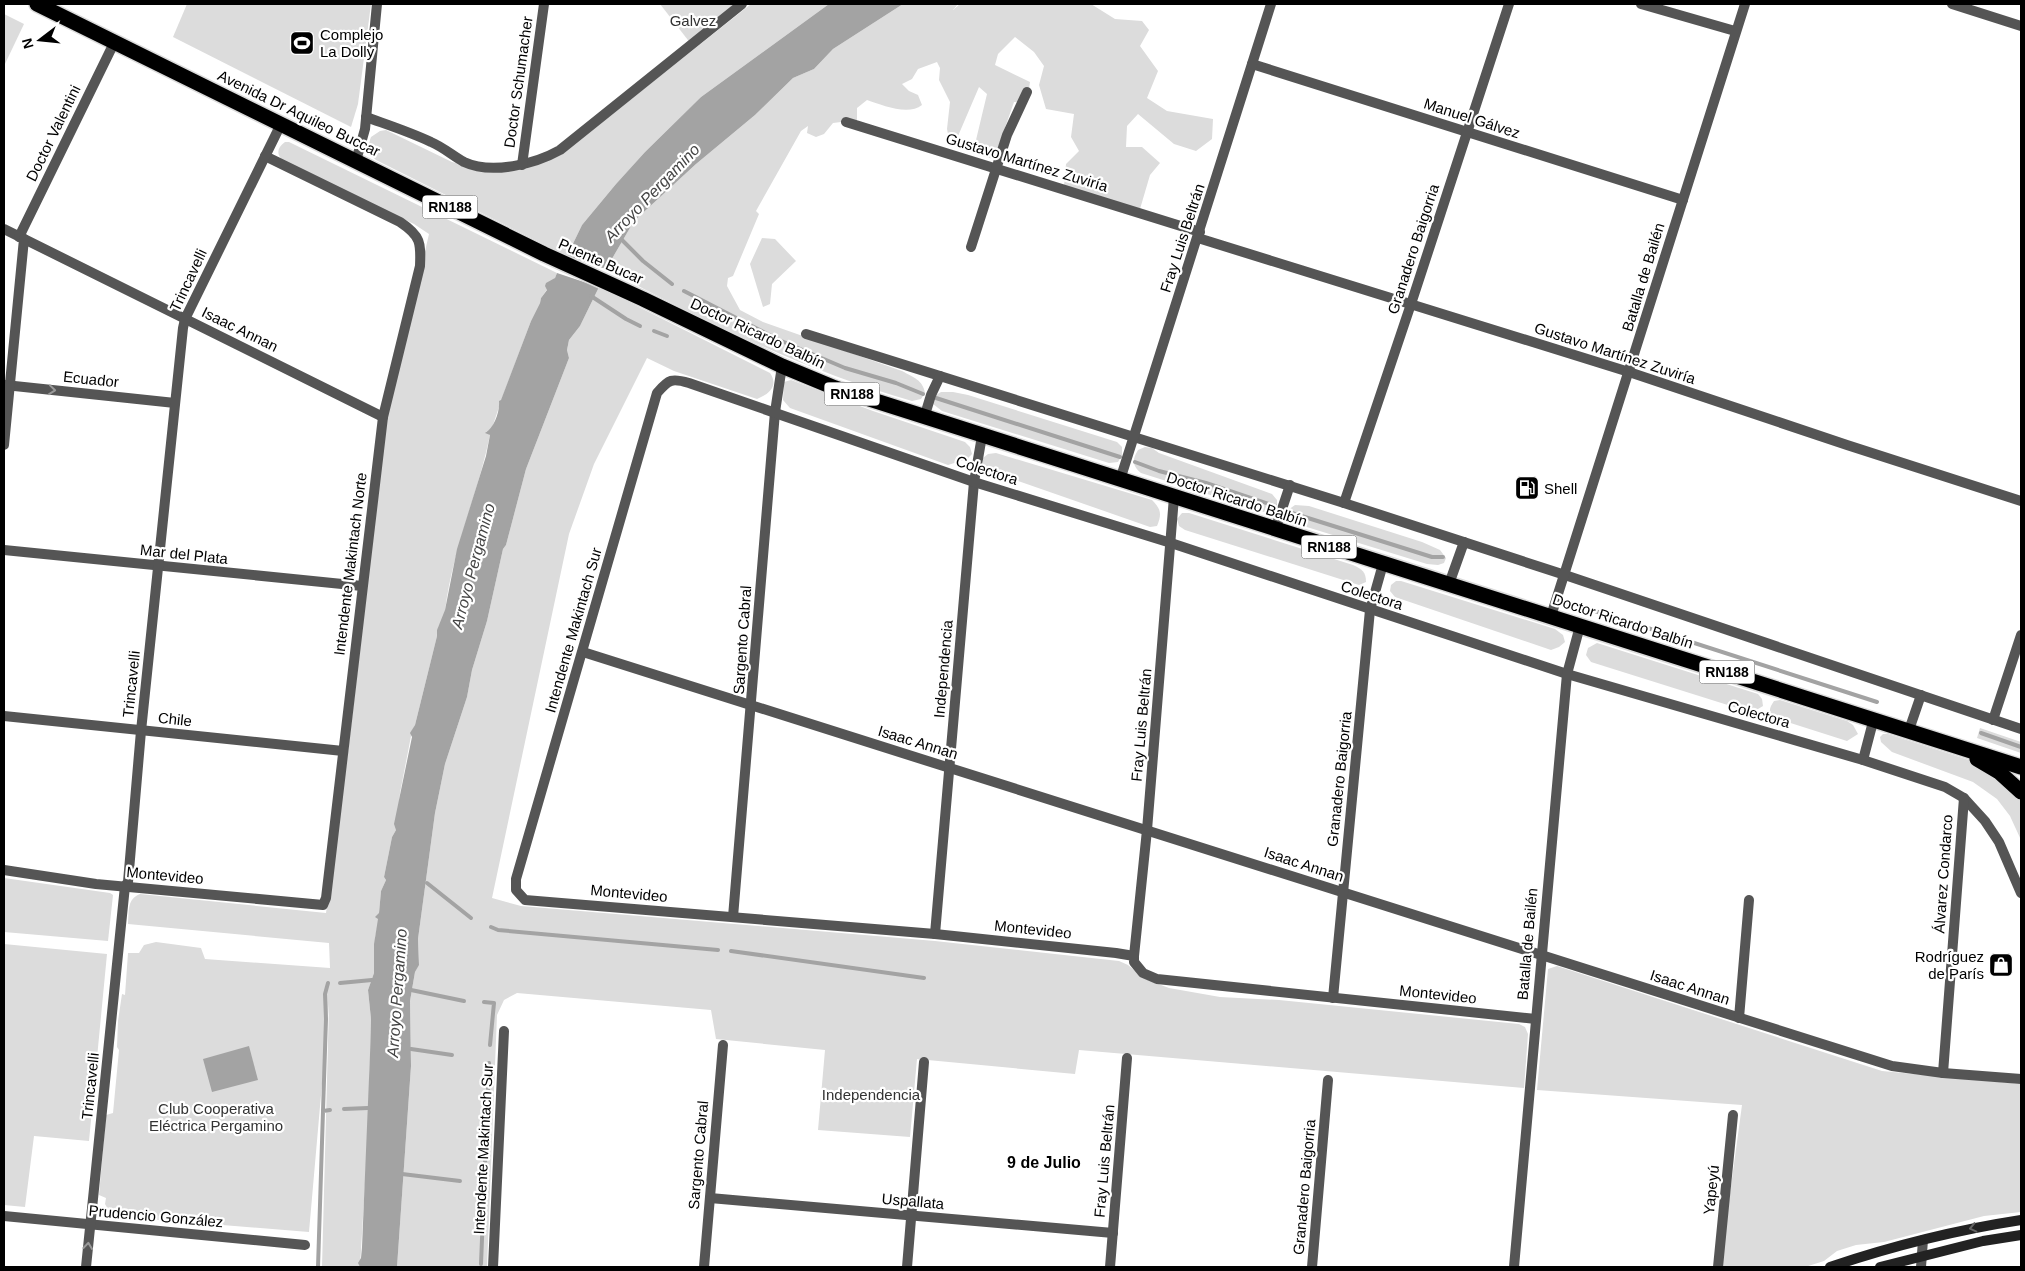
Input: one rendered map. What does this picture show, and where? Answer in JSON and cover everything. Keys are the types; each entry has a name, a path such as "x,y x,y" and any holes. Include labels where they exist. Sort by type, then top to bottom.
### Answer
{"highway":[{"name":"Avenida Dr Aquileo Buccar","path":"37,4 544,254"},
{"name":"Puente Bucar","path":"544,254 643,299"},
{"name":"Doctor Ricardo Balbín","path":"643,299 782,366 835,388 1275,530 1945,742"},
{"name":"RN188","path":"1945,742 2021,767"},
{"path":"1945,742 1999,772 2021,792"}],"main road":[{"path":"1830,1267 1923,1240 1984,1226 2021,1220"},
{"path":"1880,1267 1983,1241 2021,1235"}],"street":[{"path":"356,160 363,140 377,4"},
{"name":"Doctor Schumacher","path":"522,165 544,4"},
{"path":"366,117 432,142 466,163 490,167 522,165 542,160 560,150 742,4"},
{"name":"Fray Luis Beltrán","path":"1120,480 1271,4"},
{"name":"Granadero Baigorria","path":"1344,503 1509,4"},
{"path":"1641,4 1736,31"},
{"name":"Batalla de Bailén","path":"1551,616 1745,4"},
{"path":"1952,4 1978,8 2021,26"},
{"name":"Doctor Valentini","path":"4,445 7,385 22,238 114,43"},
{"name":"Manuel Gálvez","path":"1252,64 1683,200"},
{"path":"971,247 1007,135 1026,92"},
{"name":"Gustavo Martínez Zuviría","path":"846,122 997,168 2021,501"},
{"name":"Trincavelli","path":"86,1267 125,886 128,882 141,731 185,319 281,124"},
{"name":"Intendente Makintach Norte","path":"266,156 400,222 413,231 421,244 420,266 383,417 326,898 323,905"},
{"name":"Isaac Annan","path":"4,229 383,417"},
{"path":"806,334 1290,485 2021,729"},
{"name":"Sargento Cabral","path":"733,917 775,412 782,366"},
{"path":"924,418 931,395 940,376"},
{"name":"Colectora","path":"667,382 677,379 974,482 1171,543 1567,674 1863,760 1945,787 1964,798 1985,821 2000,842 2021,893"},
{"name":"Intendente Makintach Sur","path":"516,890 516,879 583,652 652,407 657,393 667,382"},
{"name":"Ecuador","path":"7,385 176,403"},
{"name":"Independencia","path":"935,934 974,482 982,436"},
{"path":"1275,530 1290,485"},
{"name":"Fray Luis Beltrán","path":"1134,956 1147,830 1174,497"},
{"path":"1449,584 1464,542"},
{"name":"Mar del Plata","path":"4,550 362,586"},
{"name":"Granadero Baigorria","path":"1334,998 1370,610 1383,564"},
{"name":"Batalla de Bailén","path":"1514,1267 1567,674 1580,626"},
{"path":"1993,720 2021,634"},
{"name":"Isaac Annan","path":"583,652 1892,1066 1944,1073 2021,1079"},
{"path":"1909,730 1921,695"},
{"name":"Chile","path":"4,716 343,751"},
{"path":"1863,760 1874,718"},
{"name":"Álvarez Condarco","path":"1944,1073 1964,798"},
{"name":"Montevideo","path":"4,870 96,884 323,905"},
{"name":"Montevideo","path":"516,890 525,900 935,934 1134,956 1134,962 1144,973 1157,979 1536,1019"},
{"path":"1739,1018 1749,900"},
{"name":"Intendente Makintach Sur","path":"493,1267 504,1031"},
{"name":"Sargento Cabral","path":"704,1267 722,1045"},
{"name":"Fray Luis Beltrán","path":"1110,1267 1127,1058"},
{"path":"907,1267 924,1062"},
{"name":"Granadero Baigorria","path":"1312,1267 1328,1080"},
{"name":"Yapeyú","path":"1718,1267 1734,1115"},
{"name":"Uspallata","path":"710,1198 1113,1234"},
{"name":"Prudencio González","path":"4,1216 305,1245"},
{"path":"1921,1267 1923,1240"}],"green space":[{"name":"Complejo La Dolly","path":"187,4 371,4 358,104 351,127 173,37"},
{"name":"Galvez","path":"660,4 734,4 691,44"},
{"path":"751,4 829,4 701,97 645,152 616,184 582,225 567,256 376,160 370,153 369,144 371,137 380,131 386,130 452,162 480,170 568,149"},
{"path":"903,4 958,4 953,10 960,4 1091,4 1115,19 1142,21 1149,30 1140,46 1158,71 1147,98 1167,111 1213,119 1212,139 1196,151 1174,144 1138,114 1127,126 1126,147 1142,147 1160,163 1150,175 1140,209 1064,186 1066,164 1079,151 1071,137 1074,114 1046,109 1039,85 1044,66 1034,52 1015,37 998,54 995,65 1030,82 1027,102 1014,102 994,159 982,156 976,140 987,94 979,87 958,136 949,139 947,129 950,102 939,80 940,68 937,62 918,69 912,79 902,84 909,91 918,95 922,105 910,110 902,110 867,100 857,108 857,120 833,123 824,134 816,137 807,133 808,126 801,131 756,211 759,214 733,276 728,278 727,286 740,310 763,322 902,371 914,377 920,382 925,393 921,399 912,401 872,389 794,360 718,326 606,269 634,221 696,164 755,115 793,78 814,69 833,49"},
{"path":"4,14 24,24 4,66"},
{"name":"Club Cooperativa Eléctrica Pergamino","path":"285,142 289,142 557,273 541,298 492,428 486,432 490,435 485,457 453,566 444,614 438,630 412,731 400,793 396,830 392,837 384,877 386,880 381,891 375,938 374,973 368,990 371,1019 368,1133 360,1267 322,1267 329,1004 309,1232 112,1216 105,1204 106,1198 99,1195 106,1115 113,1113 119,1050 117,1047 118,1021 122,994 125,995 128,953 139,953 144,945 156,942 201,948 205,959 330,968 329,943 128,924 131,902 140,894 326,913 348,752 387,417 429,234 414,224 286,163 278,153 280,147"},
{"path":"762,238 775,239 796,261 772,284 770,304 763,307 750,264"},
{"path":"599,287 770,373 773,378 773,386 769,392 757,399 674,371 647,358 594,464 569,534 492,898 521,906 935,941 1119,961 1128,965 1145,979 1169,988 1220,997 1279,1000 1519,1024 1525,1027 1528,1034 1524,1088 1079,1050 1075,1074 917,1059 910,1137 818,1130 825,1050 716,1039 711,1010 517,993 504,1000 497,1015 487,1267 397,1267 411,1066 410,1001 415,972 419,964 418,939 435,813 445,764 467,697 472,670 487,621 503,549 506,545 526,469 569,358 567,350 569,340 580,326"},
{"path":"791,380 873,411 965,442 970,447 972,454 967,459 948,465 790,408 783,400 784,382"},
{"path":"941,392 968,395 1117,442 1122,447 1122,455 1118,462 1109,463 942,411 933,404 933,397"},
{"path":"1145,447 1272,494 1277,500 1277,507 1264,512 1141,473 1136,467 1134,460 1138,450"},
{"path":"996,453 1152,500 1160,512 1157,526 1150,527 987,470 983,465 983,458 988,454"},
{"path":"1295,505 1309,506 1422,542 1440,550 1446,558 1444,563 1438,565 1427,564 1297,524 1286,515 1288,510"},
{"path":"1182,513 1189,513 1353,565 1363,571 1366,582 1359,585 1185,530 1179,526 1177,519"},
{"path":"1396,581 1555,629 1563,635 1565,642 1551,650 1395,597 1390,591 1391,585"},
{"path":"1597,643 1758,694 1762,699 1763,706 1750,712 1591,662 1586,655 1588,648"},
{"path":"1780,700 1847,721 1853,725 1858,734 1847,741 1772,717 1771,705 1774,701"},
{"path":"1980,728 2021,742 2021,753 1977,738"},
{"path":"1883,734 1969,760 2009,788 2021,800 2021,840 2010,816 1997,799 1973,782 1892,752 1881,742 1880,737"},
{"path":"4,878 110,893 113,895 108,941 4,932"},
{"path":"4,944 107,954 89,1141 34,1136 25,1207 4,1205"},
{"path":"1557,966 1882,1071 2021,1084 2021,1212 1984,1216 1884,1242 1856,1245 1837,1251 1824,1261 1805,1267 1720,1267 1742,1105 1537,1090 1548,969"}],"water":[{"name":"Arroyo Pergamino","path":"829,4 903,4 833,49 814,69 793,78 755,115 696,164 634,221 606,269 567,256 582,225 616,184 645,152 701,97"},
{"name":"Arroyo Pergamino","path":"557,273 599,287 580,326 569,340 567,350 569,358 526,469 506,545 503,549 487,621 472,670 467,697 445,764 435,813 418,939 419,965 415,972 410,1001 411,1066 397,1267 360,1267 358,1263 361,1258 362,1247 370,1054 371,1019 368,990 374,973 374,944 378,919 375,917 379,913 381,891 386,880 384,877 392,837 396,830 394,824 412,737 410,733 415,725 437,630 445,610 457,549 486,456 490,435 485,433 496,419 499,401 531,321 541,298 547,290 546,283 555,278"},
{"path":"249,1046 258,1080 212,1092 203,1059"}],"waterway":[{"name":"Arroyo Pergamino","path":"620,238 643,261 672,284"},
{"path":"684,291 779,340 845,368 896,383 923,394"},
{"path":"591,296 640,326"},
{"path":"654,331 667,336"},
{"path":"936,398 1120,457"},
{"path":"1135,462 1275,506"},
{"path":"1292,513 1432,557 1443,557"},
{"path":"1567,602 1877,702"},
{"path":"1981,733 2021,747"},
{"path":"427,883 471,918"},
{"path":"491,927 498,930 718,950"},
{"path":"731,951 924,978"},
{"path":"340,983 372,980"},
{"path":"323,1111 325,994 328,983"},
{"name":"Arroyo Pergamino","path":"411,990 464,1001"},
{"path":"484,1002 494,1003 490,1045"},
{"path":"411,1049 452,1055"},
{"path":"481,1264 489,1063"},
{"path":"344,1109 368,1108"},
{"path":"318,1267 323,1111 330,1110"},
{"path":"402,1174 460,1181"}],"place":[{"name":"Complejo La Dolly","path":"302,43"},
{"name":"Shell","path":"1527,488"},
{"name":"Rodríguez de París","path":"2001,965"}],"district":[{"name":"9 de Julio","path":"1044,1162"}]}
